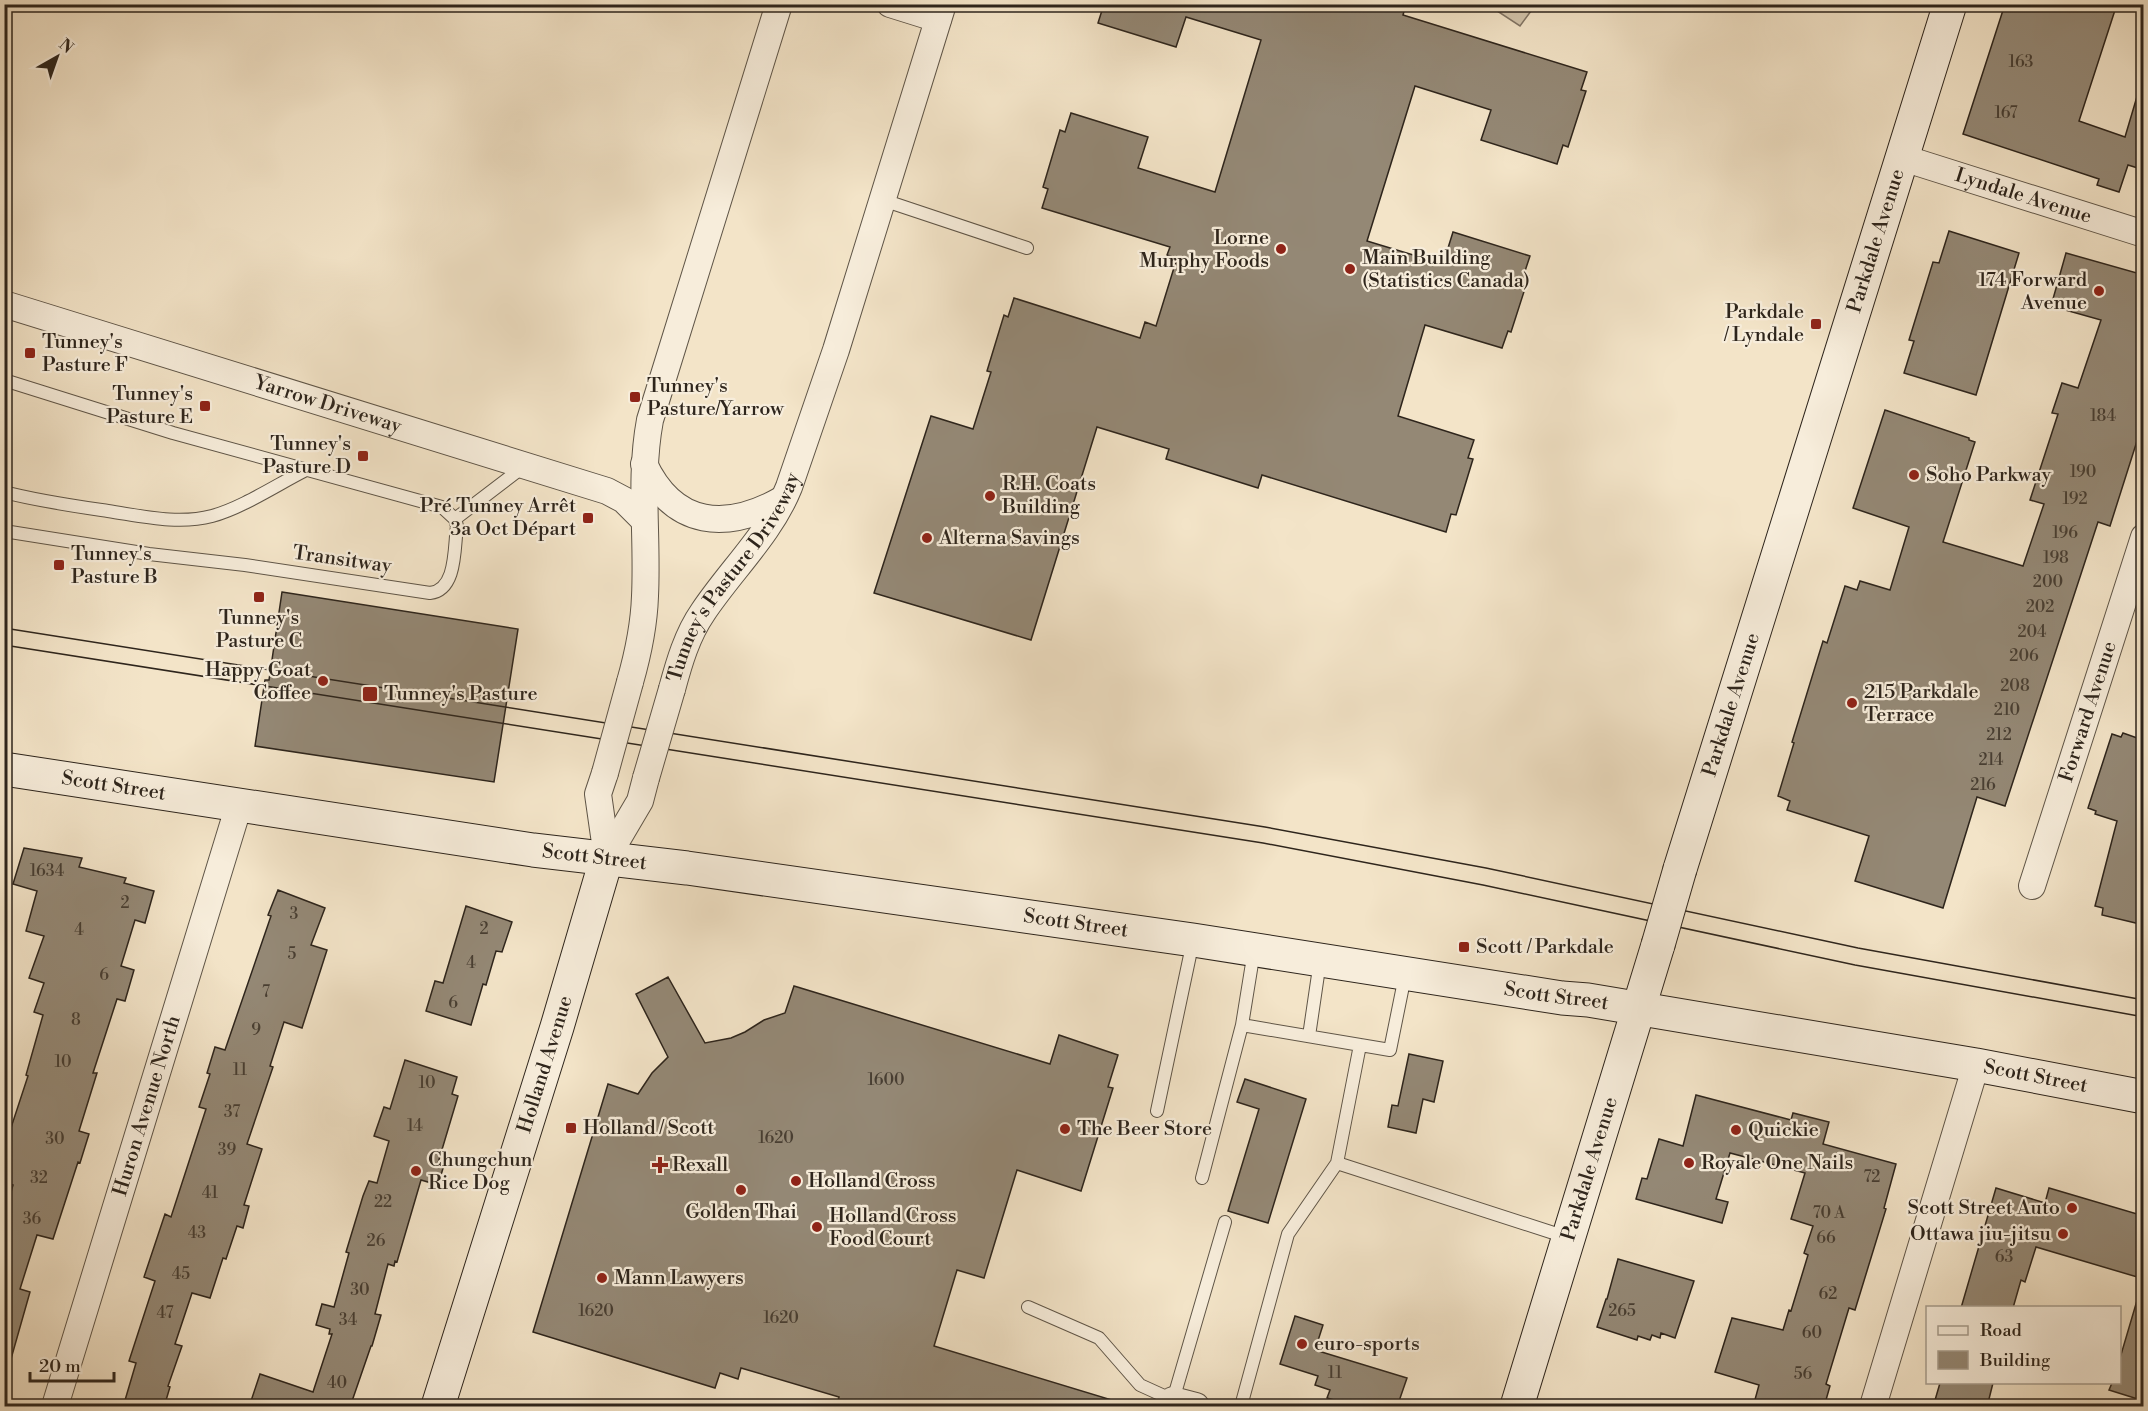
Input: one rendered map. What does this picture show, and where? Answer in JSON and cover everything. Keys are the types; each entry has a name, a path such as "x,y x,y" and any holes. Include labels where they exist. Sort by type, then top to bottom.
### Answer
{"main road":[{"name":"Parkdale Avenue","path":"1517,1407 1680,869 1950,4"},
{"name":"Scott Street","path":"4,769 533,850 607,857 1193,940 1639,1009 1976,1065 2144,1097"},
{"name":"Holland Avenue","path":"438,1407 607,857"}],"street":[{"path":"607,857 598,794 640,645 645,596 644,463 650,420 779,4"},
{"path":"890,4 940,12"},
{"name":"Tunney's Pasture Driveway","path":"607,857 640,801 685,647 702,613 760,538 784,499 836,350 940,12"},
{"name":"Lyndale Avenue","path":"1903,158 2144,234"},
{"name":"Yarrow Driveway","path":"4,304 607,491 624,500 644,520"},
{"path":"644,463 656,488 664,497 681,509 701,517 742,518 784,499"},
{"name":"Forward Avenue","path":"2032,886 2144,537"},
{"name":"Huron Avenue North","path":"55,1407 239,805"},
{"path":"1873,1407 1976,1065"}],"lane":[{"path":"883,200 1027,248"},
{"path":"4,380 173,433 442,507 455,519 523,466"},
{"path":"4,492 81,507 166,519 191,520 231,510 306,470"},
{"name":"Transitway","path":"4,531 149,554 245,565 430,593 439,592 450,578 457,526 455,519"},
{"path":"1156,1111 1193,940"},
{"path":"1202,1178 1242,1025 1254,950"},
{"path":"1309,1036 1321,960"},
{"path":"1242,1025 1390,1050 1406,974"},
{"path":"1241,1407 1288,1234 1337,1164 1360,1045"},
{"path":"1337,1164 1568,1238"},
{"path":"1028,1306 1098,1338 1140,1385 1180,1404 1225,1222"}],"shaded area":[{"path":"1488,5 1549,5 1534,7 1520,26"}],"building":[{"name":"Main Building (Statistics Canada)","path":"1104,4 1406,4 1403,15 1587,72 1581,90 1586,91 1568,147 1563,145 1557,164 1481,140 1491,110 1415,86 1367,241 1443,264 1453,232 1530,256 1524,274 1529,276 1511,332 1508,331 1502,348 1425,325 1398,416 1474,440 1468,458 1473,459 1456,515 1451,514 1446,532 1262,475 1258,488 1166,459 1169,449 1097,427 1031,640 874,593 931,416 973,429 991,372 987,371 1004,315 1008,317 1014,298 1140,338 1145,322 1156,326 1177,258 1167,255 1170,247 1042,208 1048,189 1043,187 1060,130 1065,132 1071,113 1148,137 1138,168 1215,192 1261,40 1186,17 1176,47 1098,23"},
{"path":"2005,4 2117,4 2079,121 2125,137 2138,93 2144,94 2144,170 2128,165 2119,192 2097,185 2099,179 1963,134"},
{"path":"1949,231 2019,253 1976,395 1904,373 1914,341 1909,340 1933,262 1939,263"},
{"path":"2066,253 2144,275 2144,444 2137,441 2110,526 2098,522 2005,806 1977,797 1943,908 1855,881 1869,836 1787,810 1790,801 1778,796 1823,641 1827,643 1845,586 1857,590 1860,581 1890,590 1909,527 1853,508 1885,410 1975,442 1943,542 2023,566 2044,504 2030,500 2058,414 2052,413 2062,383 2078,388 2101,320 2051,306"},
{"path":"282,592 518,629 494,782 255,746 265,680 269,680"},
{"path":"2123,733 2143,740 2144,925 2102,915 2103,908 2095,906 2117,821 2095,814 2096,811 2088,808 2112,734 2121,737"},
{"path":"24,848 82,858 79,867 126,878 124,883 154,891 145,923 135,920 121,966 134,970 125,1001 117,999 93,1073 97,1073 79,1131 89,1134 80,1163 78,1162 53,1239 37,1235 20,1289 30,1292 11,1359 4,1358 5,1213 13,1185 4,1182 4,1149 28,1076 26,1075 43,1015 34,1012 44,983 29,978 44,936 26,931 37,891 13,884"},
{"path":"278,890 325,908 311,945 327,950 302,1028 284,1022 270,1066 273,1067 247,1144 262,1149 244,1205 249,1206 243,1228 237,1226 226,1259 223,1258 210,1298 192,1293 175,1344 182,1346 168,1386 170,1387 164,1407 123,1407 136,1363 129,1361 155,1281 144,1277 165,1214 171,1217 206,1109 199,1107 210,1074 207,1073 215,1047 225,1050"},
{"path":"466,906 512,922 502,952 496,951 471,1025 426,1011 435,981 443,983"},
{"name":"Holland Cross","path":"668,977 705,1043 731,1038 764,1020 785,1013 794,986 1050,1064 1059,1035 1118,1055 1108,1087 1113,1088 1081,1191 1017,1170 984,1278 957,1270 934,1346 1115,1401 1115,1407 836,1407 839,1397 741,1368 738,1379 720,1373 715,1388 533,1332 608,1084 638,1094 652,1073 668,1057 636,994"},
{"path":"1409,1054 1443,1061 1434,1102 1423,1099 1416,1133 1388,1127 1392,1105 1398,1106"},
{"path":"405,1060 457,1077 452,1094 458,1096 438,1163 444,1165 438,1185 421,1180 397,1262 395,1261 394,1266 388,1264 375,1314 381,1315 350,1407 249,1407 260,1374 313,1392 332,1334 329,1334 330,1329 316,1325 322,1304 334,1307 349,1253 346,1252 363,1196 369,1181 377,1183 389,1141 374,1136 384,1107 390,1109"},
{"path":"1245,1079 1306,1099 1268,1223 1228,1211 1259,1109 1237,1102"},
{"path":"1696,1095 1791,1120 1793,1113 1829,1122 1823,1144 1896,1164 1884,1208 1886,1209 1855,1310 1849,1308 1826,1384 1830,1386 1824,1407 1753,1407 1759,1385 1715,1372 1732,1318 1783,1330 1808,1255 1804,1253 1813,1226 1791,1219 1805,1173 1730,1153 1716,1199 1728,1202 1722,1223 1636,1199 1642,1178 1647,1179 1659,1139 1683,1146"},
{"path":"1996,1188 2045,1203 2049,1188 2144,1216 2144,1279 2036,1247 2025,1282 2021,1280 2014,1306 1962,1306"},
{"path":"1618,1259 1694,1281 1675,1338 1661,1333 1660,1338 1652,1335 1650,1340 1638,1336 1637,1340 1597,1327"},
{"path":"2138,1297 2144,1298 2144,1401 2109,1390 2112,1384 2121,1384 2121,1355"},
{"path":"1295,1316 1323,1325 1315,1350 1407,1378 1397,1407 1358,1407 1327,1398 1330,1390 1315,1385 1318,1376 1280,1364"},
{"path":"1940,1384 1993,1384 1987,1407 1933,1407"}],"tram line":[{"path":"4,628 1265,827 1486,868 1858,948 2144,1000"},
{"path":"4,645 1263,843 1483,885 1855,965 2144,1017"}],"place":[{"name":"Lorne Murphy Foods","path":"1281,249"},
{"name":"Main Building (Statistics Canada)","path":"1350,269"},
{"name":"174 Forward Avenue","path":"2099,291"},
{"name":"Parkdale / Lyndale","path":"1816,324"},
{"name":"Tunney's Pasture F","path":"30,353"},
{"name":"Tunney's Pasture/Yarrow","path":"635,397"},
{"name":"Tunney's Pasture E","path":"205,406"},
{"name":"Tunney's Pasture D","path":"363,456"},
{"name":"Soho Parkway","path":"1914,475"},
{"name":"R.H. Coats Building","path":"990,496"},
{"name":"Pré Tunney Arrêt 3a Oct Départ","path":"588,518"},
{"name":"Alterna Savings","path":"927,538"},
{"name":"Tunney's Pasture B","path":"59,565"},
{"name":"Tunney's Pasture C","path":"259,597"},
{"name":"Happy Goat Coffee","path":"323,681"},
{"name":"Tunney's Pasture","path":"370,694"},
{"name":"215 Parkdale Terrace","path":"1852,703"},
{"name":"Scott / Parkdale","path":"1464,947"},
{"name":"Holland / Scott","path":"571,1128"},
{"name":"The Beer Store","path":"1065,1129"},
{"name":"Quickie","path":"1736,1130"},
{"name":"Royale One Nails","path":"1689,1163"},
{"name":"Rexall","path":"660,1165"},
{"name":"Chungchun Rice Dog","path":"416,1171"},
{"name":"Holland Cross","path":"796,1181"},
{"name":"Golden Thai","path":"741,1190"},
{"name":"Scott Street Auto","path":"2072,1208"},
{"name":"Holland Cross Food Court","path":"817,1227"},
{"name":"Ottawa jiu-jitsu","path":"2063,1234"},
{"name":"Mann Lawyers","path":"602,1278"},
{"name":"euro-sports","path":"1302,1344"}]}
